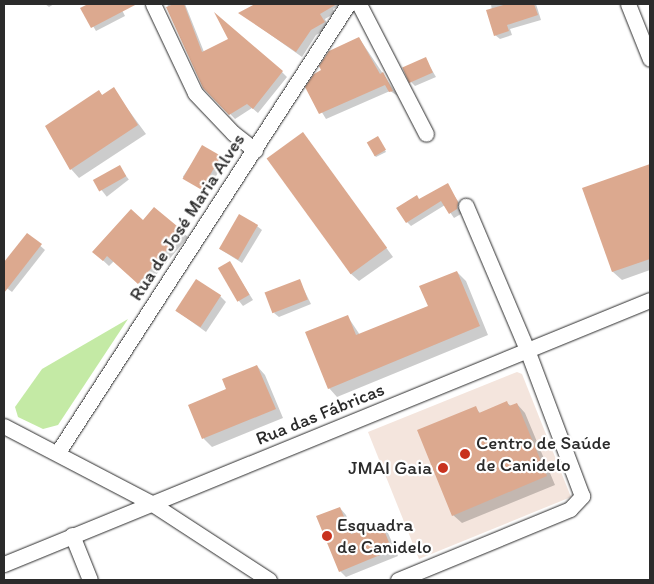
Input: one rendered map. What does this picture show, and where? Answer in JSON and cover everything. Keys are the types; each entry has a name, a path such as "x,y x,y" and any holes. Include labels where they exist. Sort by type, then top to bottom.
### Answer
{"street":[{"path":"153,4 195,93 234,133 255,150"},
{"name":"Rua de José Maria Alves","path":"58,452 348,4"},
{"path":"359,4 426,134"},
{"path":"628,4 650,59"},
{"path":"398,580 570,509 582,496 528,352 466,206"},
{"name":"Rua das Fábricas","path":"4,564 528,352 650,300"},
{"path":"4,426 58,452 151,503 269,580"},
{"path":"72,536 90,580"}],"shaded area":[{"name":"Centro de Saúde de Canidelo","path":"517,372 522,374 571,497 419,559 368,432"}],"green space":[{"path":"128,319 58,425 43,429 18,417 15,407 42,369"}],"building":[{"path":"88,4 137,4 91,28 80,8"},
{"path":"174,4 184,4 202,52 228,39 214,12 283,71 253,109 247,104 229,115 203,88 166,7"},
{"path":"255,4 337,4 320,14 325,22 311,30 296,52 238,13"},
{"path":"507,4 534,4 538,15 507,25 509,31 494,36 486,10"},
{"path":"359,37 380,74 383,72 393,91 389,92 385,85 319,114 305,87 314,74 321,70 319,66 329,51"},
{"path":"426,57 433,73 409,83 402,68"},
{"path":"114,87 138,125 70,170 45,126 99,90 102,95"},
{"path":"303,132 387,248 351,274 267,158"},
{"path":"378,136 386,150 375,156 367,142"},
{"path":"202,145 221,156 202,190 182,179"},
{"path":"650,164 650,259 612,272 582,188"},
{"path":"120,165 126,176 99,191 93,180"},
{"path":"448,183 458,202 457,209 449,214 441,201 406,223 396,208 417,195 419,199"},
{"path":"154,207 183,231 138,284 107,256 103,261 92,252 131,209 143,220"},
{"path":"239,214 258,225 238,260 219,249"},
{"path":"27,233 42,244 4,293 4,262"},
{"path":"230,261 250,295 237,302 218,268"},
{"path":"457,271 480,326 328,389 305,332 348,315 356,335 428,306 419,286"},
{"path":"196,279 221,295 200,327 175,311"},
{"path":"300,279 308,300 272,313 265,293"},
{"path":"257,365 276,409 202,439 188,405 226,389 222,379"},
{"path":"507,401 509,406 517,403 547,476 452,516 417,430 476,406 479,413"},
{"path":"340,507 351,534 382,525 392,550 339,572 316,516"}],"place":[{"name":"Centro de Saúde de Canidelo","path":"465,454"},
{"name":"JMAI Gaia","path":"443,468"},
{"name":"Esquadra de Canidelo","path":"327,536"}]}
